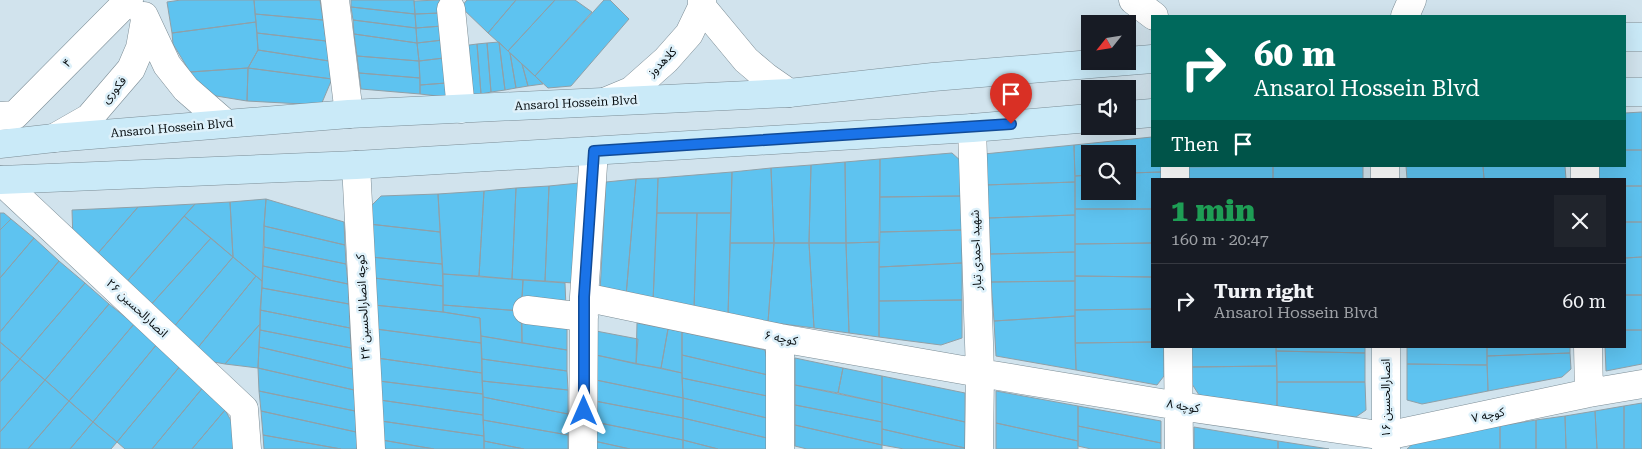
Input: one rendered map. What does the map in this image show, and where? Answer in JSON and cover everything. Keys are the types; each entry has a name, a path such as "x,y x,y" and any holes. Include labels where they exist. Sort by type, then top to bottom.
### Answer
{"main road":[{"path":"1626,37 1642,37"},
{"name":"Ansarol Hossein Blvd","path":"0,144 349,114 789,93 933,77 1151,59"},
{"path":"1626,92 1642,92"},
{"path":"1136,114 1151,113"},
{"path":"0,180 356,166 972,128 1081,119"}],"street":[{"path":"336,0 349,114"},
{"path":"1133,0 1153,15"},
{"path":"1405,15 1412,0"},
{"name":"کلاهدوز","path":"607,101 631,91 666,60 689,34 702,4 746,60 789,93"},
{"path":"138,7 167,65 186,88 225,124"},
{"name":"۴","path":"0,116 16,115 138,7"},
{"name":"فکوری","path":"54,138 89,118 132,69 140,48 138,7"},
{"path":"451,9 461,109"},
{"name":"شهید احمدی تبار","path":"972,128 980,373 979,449"},
{"path":"583,449 584,307 594,151"},
{"name":"کوچه انصارالحسین ۲۴","path":"356,166 371,449"},
{"name":"انصارالحسین ۲۶","path":"0,180 244,409 247,449"},
{"name":"کوچه ۶","path":"528,310 584,307 780,338 980,373"},
{"path":"780,338 780,449"},
{"path":"1178,348 1179,449"},
{"name":"انصارالحسین ۱۶","path":"1386,348 1386,443"},
{"path":"1588,348 1589,393"},
{"name":"کوچه ۸","path":"980,373 1386,443"},
{"name":"کوچه ۷","path":"1386,443 1589,393 1642,384"}],"building":[{"path":"181,0 254,0 256,22 172,33 167,2"},
{"path":"254,0 320,0 323,20 255,14"},
{"path":"351,0 414,0 415,14 351,7"},
{"path":"440,0 441,13 415,14 414,1"},
{"path":"467,0 516,0 488,33 461,7"},
{"path":"516,0 555,0 508,51 488,33"},
{"path":"555,0 575,0 592,12 535,76 508,51"},
{"path":"604,0 610,0 629,19 571,86 548,88 535,76"},
{"path":"351,7 415,14 416,28 353,20"},
{"path":"441,13 442,26 416,28 415,14"},
{"path":"255,14 323,20 326,41 257,33"},
{"path":"353,20 416,28 417,43 354,34"},
{"path":"256,22 258,50 248,68 190,72 173,44 172,33"},
{"path":"442,26 443,40 417,43 416,28"},
{"path":"257,33 326,41 329,61 258,50"},
{"path":"354,34 417,43 419,61 357,56"},
{"path":"443,40 444,58 419,61 417,43"},
{"path":"499,42 510,53 516,88 505,90"},
{"path":"499,42 505,90 491,92 487,43"},
{"path":"487,43 491,92 481,94 477,44"},
{"path":"477,44 481,94 464,96 462,46"},
{"path":"258,50 329,61 332,79 248,68"},
{"path":"510,53 522,64 528,86 516,88"},
{"path":"357,56 419,61 420,78 359,73"},
{"path":"444,58 446,83 420,85 419,61"},
{"path":"522,64 535,76 543,84 528,86"},
{"path":"248,68 247,101 204,94 190,72"},
{"path":"248,68 332,79 321,105 247,101"},
{"path":"359,73 420,78 420,94 361,89"},
{"path":"446,83 447,97 420,94 420,85"},
{"path":"1642,112 1642,150 1626,150 1626,113"},
{"path":"1151,137 1151,167 1163,167 1163,172 1136,173 1136,145 1081,145 1081,176 1075,176 1074,145"},
{"path":"1074,145 1075,182 985,185 984,154"},
{"path":"1626,150 1642,150 1642,186 1626,186 1626,178 1597,178 1596,167 1626,167"},
{"path":"952,153 962,162 962,196 880,197 880,159"},
{"path":"880,159 879,242 846,243 845,162"},
{"path":"845,162 846,243 809,243 811,165"},
{"path":"811,165 809,243 774,243 771,168"},
{"path":"1186,167 1273,167 1273,178 1186,178"},
{"path":"1273,167 1363,167 1363,178 1273,178"},
{"path":"1406,167 1483,167 1484,178 1407,178"},
{"path":"1483,167 1565,167 1566,178 1484,178"},
{"path":"771,168 774,243 730,243 732,172"},
{"path":"732,172 731,213 657,213 658,178"},
{"path":"1163,172 1163,178 1151,178 1151,209 1075,209 1075,176 1081,176 1081,200 1136,200 1136,173"},
{"path":"658,178 653,302 626,296 636,179"},
{"path":"636,179 626,296 600,291 606,182"},
{"path":"1075,182 1075,215 988,218 985,185"},
{"path":"579,183 573,283 545,281 549,186"},
{"path":"549,186 545,281 512,279 516,188"},
{"path":"1626,186 1642,186 1642,222 1626,222"},
{"path":"516,188 512,279 479,276 484,191"},
{"path":"484,191 479,276 443,274 438,194"},
{"path":"438,194 440,232 369,224 368,209 381,196"},
{"path":"962,196 962,230 880,232 880,197"},
{"path":"266,199 262,281 233,257 230,202"},
{"path":"266,199 344,222 345,245 264,226"},
{"path":"230,202 233,257 184,216 195,204"},
{"path":"195,204 123,286 93,259 138,207"},
{"path":"138,207 93,259 73,241 72,210"},
{"path":"1075,209 1151,209 1151,243 1075,244"},
{"path":"0,213 4,213 11,219 0,230"},
{"path":"657,213 697,213 694,310 653,302"},
{"path":"697,213 731,213 728,316 694,310"},
{"path":"1075,215 1075,252 990,254 988,218"},
{"path":"184,216 211,238 148,308 123,286"},
{"path":"11,219 34,238 0,278 0,230"},
{"path":"1626,222 1642,222 1642,257 1626,258"},
{"path":"369,224 440,232 442,264 371,257"},
{"path":"264,226 345,245 346,264 264,247"},
{"path":"962,230 962,263 879,267 880,232"},
{"path":"34,238 59,261 0,332 0,278"},
{"path":"211,238 233,257 172,329 148,308"},
{"path":"879,242 879,337 849,333 846,243"},
{"path":"730,243 774,243 768,322 728,316"},
{"path":"774,243 809,243 814,328 768,322"},
{"path":"809,243 846,243 849,333 814,328"},
{"path":"1151,243 1151,277 1075,276 1075,244"},
{"path":"264,247 346,264 348,284 263,266"},
{"path":"1075,252 1075,281 991,282 990,254"},
{"path":"233,257 256,276 196,350 172,329"},
{"path":"371,257 442,264 443,286 374,278"},
{"path":"1642,257 1642,295 1626,295 1626,258"},
{"path":"59,261 85,283 20,359 0,342 0,332"},
{"path":"962,263 962,300 879,301 879,267"},
{"path":"263,266 348,284 349,304 262,288"},
{"path":"443,274 523,280 521,311 443,305"},
{"path":"256,276 262,281 260,324 225,364 208,361 196,350"},
{"path":"1075,276 1151,277 1151,309 1075,310"},
{"path":"374,278 443,286 443,312 374,305"},
{"path":"523,280 565,283 566,308 522,303"},
{"path":"1075,281 1075,316 994,321 991,282"},
{"path":"85,283 109,304 45,380 20,359"},
{"path":"262,288 349,304 350,328 260,310"},
{"path":"1626,295 1642,295 1642,330 1626,330"},
{"path":"962,300 962,338 941,345 879,337 879,301"},
{"path":"109,304 134,324 69,401 45,380"},
{"path":"374,305 480,318 481,343 376,329"},
{"path":"443,305 521,311 522,343 481,336 480,318 443,312"},
{"path":"1151,309 1151,342 1075,343 1075,310"},
{"path":"260,310 350,328 351,348 260,330"},
{"path":"522,314 567,320 567,350 522,343"},
{"path":"1075,316 1076,370 996,356 994,321"},
{"path":"637,323 668,329 661,368 636,364"},
{"path":"134,324 157,344 93,422 69,401"},
{"path":"260,324 258,368 225,364"},
{"path":"376,329 481,343 482,373 377,358"},
{"path":"668,329 682,332 682,373 661,368"},
{"path":"260,330 351,348 353,369 259,347"},
{"path":"1626,330 1642,330 1642,364 1606,371 1605,348 1626,348"},
{"path":"596,331 638,339 636,364 596,355"},
{"path":"682,332 765,350 768,375 682,355"},
{"path":"481,336 567,350 567,371 482,359"},
{"path":"0,342 20,359 0,382"},
{"path":"1151,342 1151,348 1164,348 1164,376 1157,385 1076,370 1075,343"},
{"path":"157,344 181,365 117,442 93,422"},
{"path":"259,347 353,369 354,390 258,368"},
{"path":"1190,348 1276,348 1277,366 1191,367"},
{"path":"1276,348 1365,348 1365,353 1276,351"},
{"path":"1407,348 1487,348 1487,365 1407,364"},
{"path":"1487,348 1570,348 1570,353 1487,356"},
{"path":"1276,351 1365,353 1365,382 1277,382"},
{"path":"1570,353 1571,369 1562,377 1488,391 1487,356"},
{"path":"596,355 682,373 683,398 596,380"},
{"path":"682,355 768,375 767,396 682,378"},
{"path":"377,358 482,373 483,394 379,381"},
{"path":"795,358 843,368 838,393 795,385"},
{"path":"20,359 45,380 0,432 0,382"},
{"path":"482,359 567,371 568,390 482,381"},
{"path":"1407,364 1487,365 1488,391 1422,404 1407,400"},
{"path":"181,365 205,385 152,449 125,449 117,442"},
{"path":"1277,366 1277,406 1199,395 1192,384 1191,367"},
{"path":"258,368 354,390 355,411 259,391"},
{"path":"843,368 882,376 882,403 838,393"},
{"path":"882,376 965,393 965,422 882,403"},
{"path":"682,378 767,396 767,418 683,398"},
{"path":"45,380 69,401 28,449 0,449 0,432"},
{"path":"596,380 683,398 683,418 595,401"},
{"path":"379,381 483,394 483,415 380,400"},
{"path":"482,381 568,390 568,414 483,397"},
{"path":"1277,382 1365,382 1366,410 1356,417 1277,406"},
{"path":"205,385 217,396 225,410 192,449 152,449"},
{"path":"795,385 882,403 882,422 795,405"},
{"path":"259,391 355,411 356,432 261,411"},
{"path":"996,391 1078,406 1078,441 996,423"},
{"path":"483,397 568,414 568,435 483,420"},
{"path":"683,398 767,418 767,438 683,418"},
{"path":"380,400 483,415 484,436 381,421"},
{"path":"69,401 93,422 70,449 28,449"},
{"path":"595,401 683,418 683,440 595,422"},
{"path":"882,403 965,422 965,448 882,429"},
{"path":"1642,403 1642,449 1624,449 1624,406"},
{"path":"795,405 882,422 882,445 795,425"},
{"path":"1078,406 1161,421 1161,443 1078,426"},
{"path":"1624,406 1624,449 1597,449 1595,411"},
{"path":"225,410 238,433 238,449 192,449"},
{"path":"261,411 356,432 357,449 341,449 263,435"},
{"path":"1595,411 1597,449 1566,449 1565,416"},
{"path":"1565,416 1566,449 1536,449 1536,420"},
{"path":"683,418 767,438 767,449 718,449 683,440"},
{"path":"483,420 568,435 568,449 524,449 484,441"},
{"path":"1536,420 1536,449 1500,449 1500,426"},
{"path":"381,421 484,436 484,449 434,449 382,440"},
{"path":"93,422 117,442 111,449 70,449"},
{"path":"595,422 683,440 683,449 630,449 594,441"},
{"path":"996,423 1078,441 1078,449 996,449"},
{"path":"795,425 882,445 882,449 807,449 795,446"},
{"path":"1078,426 1161,443 1161,449 1091,449 1078,446"},
{"path":"1500,426 1500,449 1407,449 1418,439"},
{"path":"1194,427 1278,441 1278,449 1194,449"},
{"path":"882,429 965,449 904,449 882,445"},
{"path":"263,435 341,449 264,449"},
{"path":"382,440 434,449 383,449"},
{"path":"683,440 718,449 683,449"},
{"path":"484,441 524,449 484,449"},
{"path":"594,441 630,449 594,449"},
{"path":"1278,441 1329,449 1278,449"}],"route":[{"path":"584,411 584,297 594,151 1011,124"}]}
